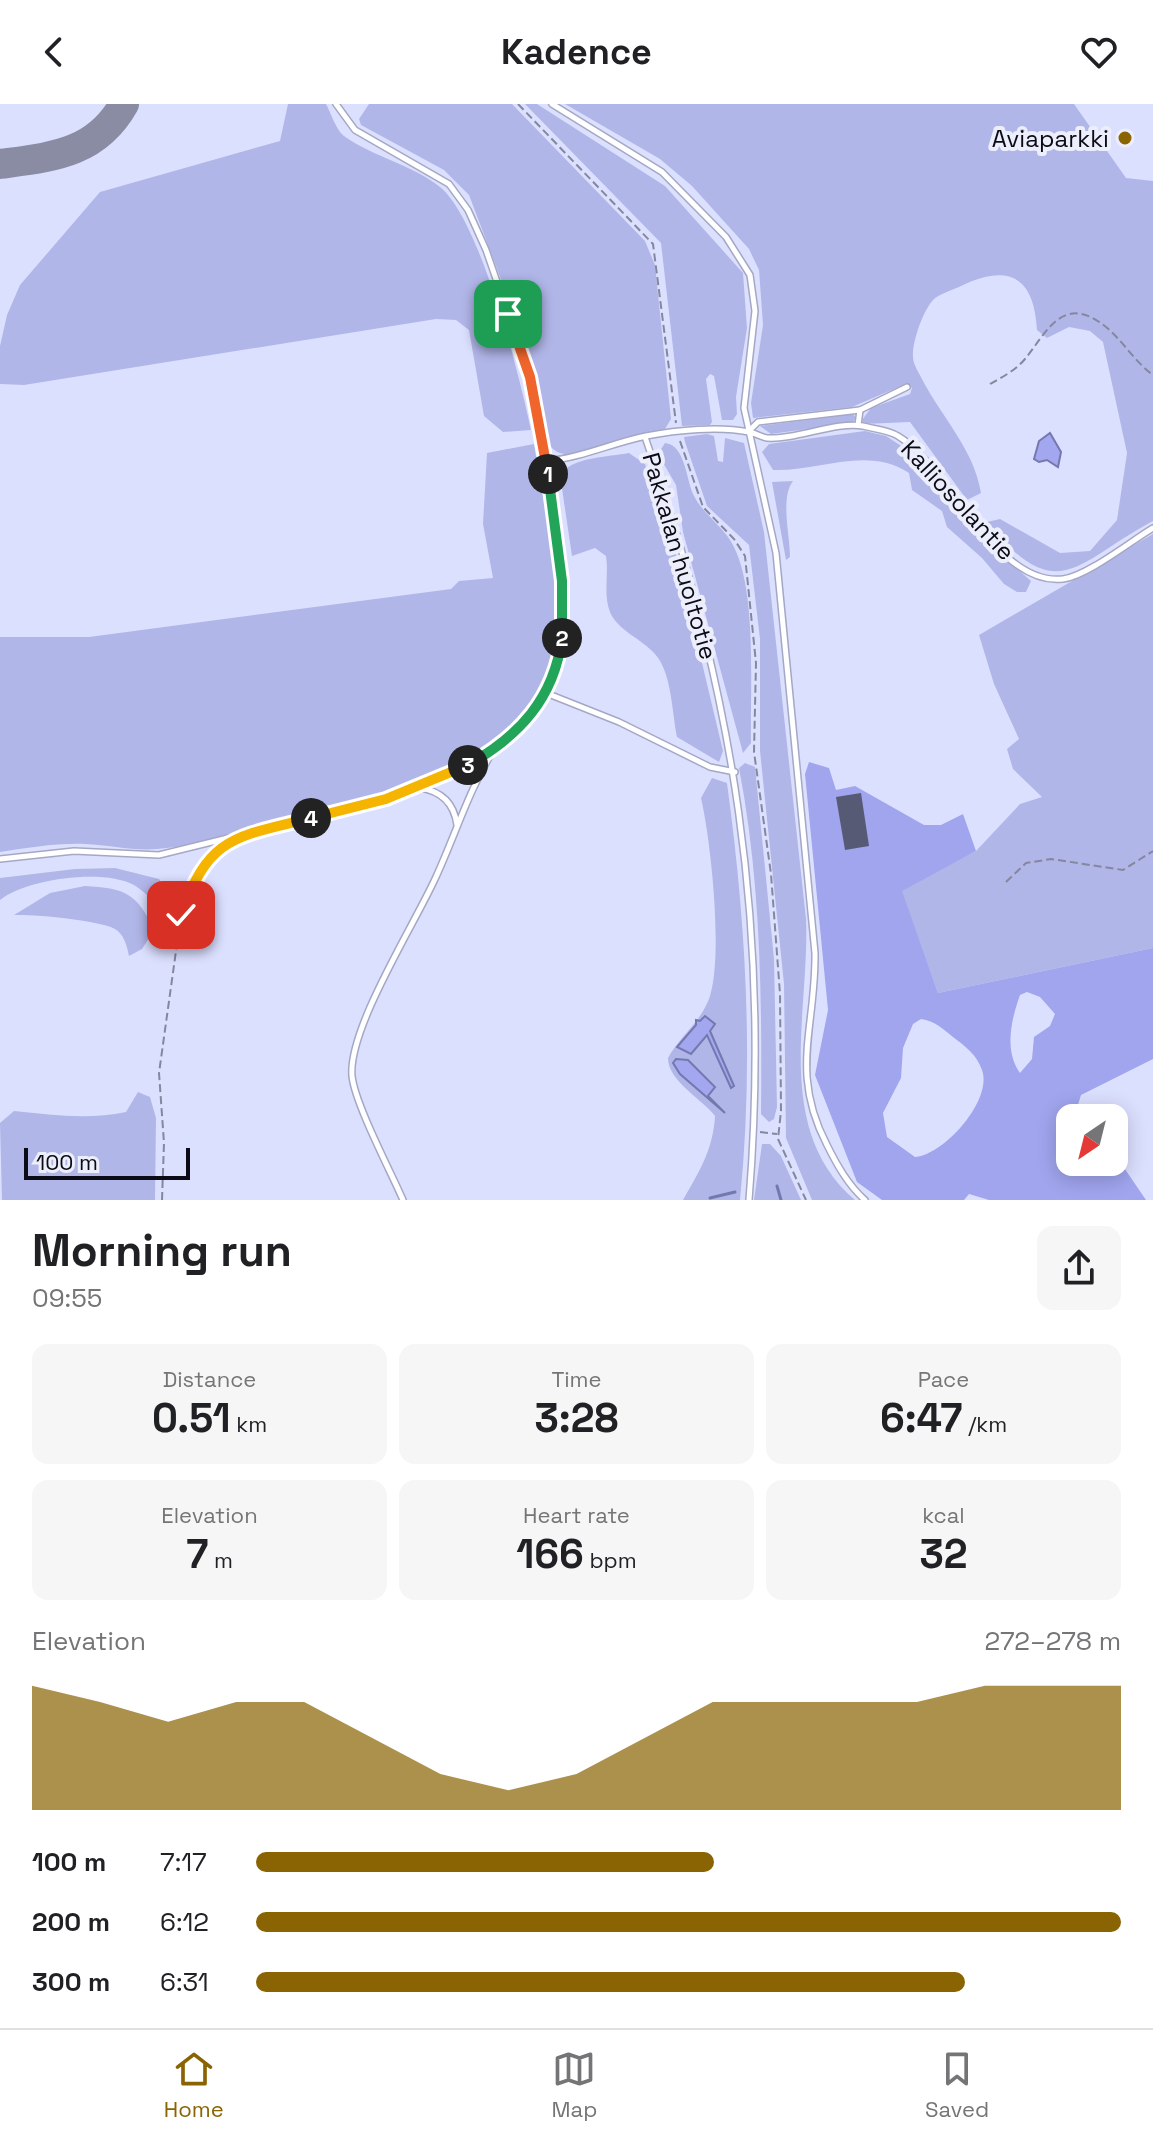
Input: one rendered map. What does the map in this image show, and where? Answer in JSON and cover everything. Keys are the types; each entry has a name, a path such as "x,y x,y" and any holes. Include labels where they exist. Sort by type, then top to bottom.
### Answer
{"lane":[{"path":"0,859 74,851 159,855 419,787 494,750 520,729 546,693 559,658 564,607 546,461 530,377 468,210 458,193 437,174 355,130 336,104"},
{"path":"552,104 662,172 740,254 750,275 755,302 744,391 748,432 776,553 806,848 815,982 805,1045 805,1082 811,1115 835,1161 865,1200"},
{"path":"748,432 758,422 860,410 907,387"},
{"path":"858,425 860,410"},
{"name":"Kalliosolantie","path":"748,432 767,438 858,425 896,433 918,450 997,547 1021,568 1040,577 1064,579 1081,572 1153,528"},
{"name":"Pakkalan huoltotie","path":"748,432 677,432 645,437 698,604 735,772 756,996 749,1200"},
{"path":"546,461 568,459 645,437"},
{"path":"546,693 619,722 710,767 735,772"},
{"path":"403,1200 354,1087 353,1053 476,780 494,750"},
{"path":"419,787 443,796 455,814 457,827"}],"path":[{"path":"518,104 653,244 677,432 703,507 734,539 745,556 756,663 754,752 771,874 780,994 778,1134 806,1200"},
{"path":"990,384 1010,373 1024,360 1043,331 1054,319 1064,315 1081,316 1107,328 1153,375"},
{"path":"162,1200 164,1143 159,1073 181,915 204,865 234,837"},
{"path":"1006,882 1026,863 1051,859 1123,870 1153,851"},
{"path":"753,1131 778,1134"}],"shaded area":[{"path":"288,104 326,104 344,136 429,179 455,204 470,231 496,301 531,430 503,432 484,416 469,330 456,320 436,319 24,385 0,384 0,346 7,315 20,285 100,192 280,141"},
{"path":"369,104 512,104 645,241 655,265 671,419 665,429 575,453 560,453 549,445 535,369 469,195 444,170 361,125 359,119"},
{"path":"525,104 537,104 665,186 743,273 747,328 736,397 737,414 733,420 722,420 714,376 710,374 706,379 712,422 710,425 682,426 661,243"},
{"path":"565,104 1074,104 1126,178 1153,181 1153,521 1086,562 1068,570 1051,571 1032,565 1011,549 987,522 1000,519 1060,553 1090,551 1117,520 1127,453 1103,342 1090,331 1069,327 1047,338 1037,330 1031,298 1024,287 1005,276 978,279 936,298 922,319 913,351 918,371 972,462 981,493 967,500 910,422 864,424 862,420 871,408 910,394 912,388 908,383 852,407 753,418 751,403 763,325 759,270 749,249 692,186 660,159"},
{"path":"853,414 856,418 852,423 771,434 760,426"},
{"path":"865,431 886,436 912,453 936,487 958,506 985,540 1031,581 1026,592 1017,592 1004,584 982,558 947,527 942,511 912,490 909,473 893,465 860,460 773,470 762,452 769,444"},
{"path":"1050,433 1061,452 1058,467 1047,460 1039,462 1034,459 1039,441"},
{"path":"714,436 718,461 723,462 725,438 744,443 764,532 806,919 801,1030 804,1104 813,1139 829,1171 855,1200 812,1200 786,1138 784,984 760,751 760,639 749,545 707,506 685,442 684,437"},
{"path":"665,443 672,445 681,456 693,494 730,540 741,566 749,615 751,669 751,743 743,753 683,532 676,485 658,454"},
{"path":"534,444 555,572 554,649 540,691 515,724 481,751 441,773 398,789 171,848 130,849 63,844 0,852 0,637 89,637 451,589 459,581 493,578 483,524 487,453"},
{"path":"629,453 645,464 677,558 723,751 719,762 677,737 668,682 661,662 650,649 618,624 610,612 606,556 595,548 572,556 560,475 581,461"},
{"path":"793,481 787,497 790,557 786,560 772,482"},
{"path":"1153,534 1153,948 938,993 901,890 976,851 1020,804 1042,797 1013,769 1007,749 1019,739 994,684 979,635"},
{"path":"809,762 829,768 836,790 855,786 924,825 941,825 963,814 976,851 902,891 938,993 1153,948 1153,1059 1081,1095 1078,1104 1056,1104 1056,1176 1128,1176 1128,1174 1146,1200 989,1200 969,1194 964,1200 882,1200 857,1182 815,1075 828,1010 805,774","holes":["1027,992 1040,997 1055,1014 1050,1026 1034,1037 1032,1059 1020,1073 1012,1055 1014,1015 1020,995","921,1019 930,1021 970,1051 980,1065 983,1082 980,1096 964,1124 939,1147 915,1157 887,1137 883,1113 901,1078 903,1048 913,1024"]},
{"path":"745,763 755,767 774,959 777,1107 774,1119 769,1122 761,1114 756,897 739,768"},
{"path":"712,778 727,783 739,887 747,1043 744,1148 740,1200 683,1200 708,1150 715,1116 679,1082 669,1066 668,1058 706,1005 714,977 714,897 701,798"},
{"path":"115,868 159,879 177,902 172,919 134,885 104,877 46,882 28,886 0,900 0,878 75,869"},
{"path":"85,886 120,891 135,900 154,930 142,949 129,956 121,934 107,926 66,918 14,915 50,893"},
{"path":"705,1016 715,1024 710,1031 734,1086 731,1088 707,1035 691,1054 677,1047 696,1025 696,1020 700,1021"},
{"path":"676,1059 688,1060 715,1087 708,1096 725,1113 680,1074 673,1063"},
{"path":"138,1092 150,1097 156,1118 155,1200 2,1200 0,1123 14,1111 70,1116 126,1112"},
{"path":"762,1144 770,1144 781,1156 801,1200 754,1200"}],"building":[{"path":"861,793 869,846 845,850 836,797"}],"waterway":[{"path":"777,1186 781,1200"},
{"path":"710,1198 735,1192"}],"taxiway":[{"path":"0,164 55,155 86,143 113,121 124,104"}],"place":[{"name":"Aviaparkki","path":"1125,138"}],"route":[{"path":"181,915 204,865 234,837 386,799 459,770 494,750 520,729 539,706 559,658 564,621 563,594 546,461 530,377 508,314"}]}
